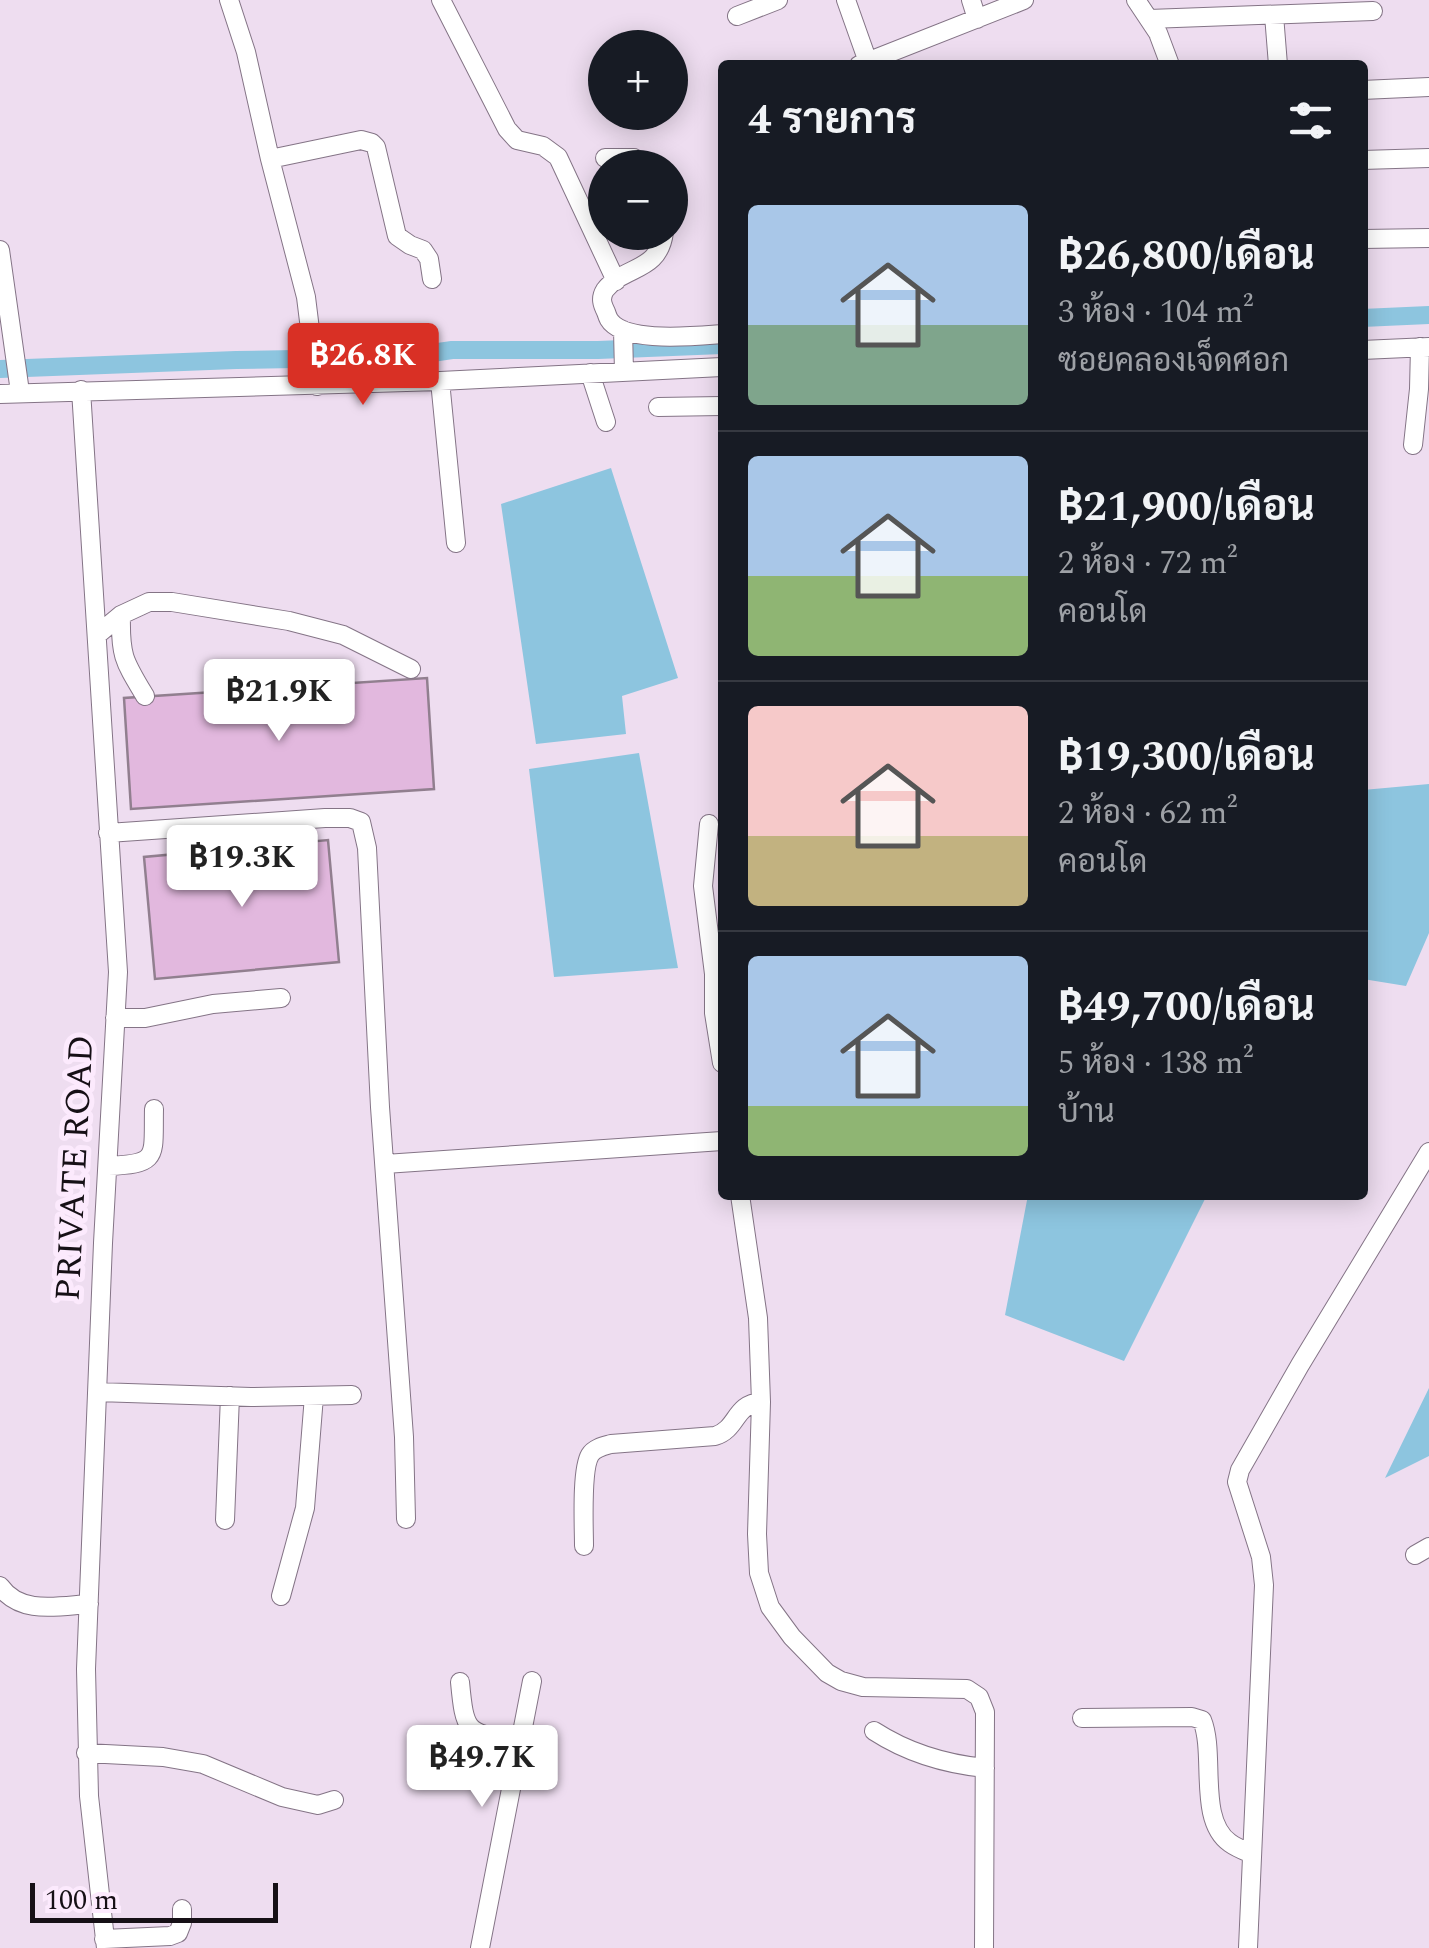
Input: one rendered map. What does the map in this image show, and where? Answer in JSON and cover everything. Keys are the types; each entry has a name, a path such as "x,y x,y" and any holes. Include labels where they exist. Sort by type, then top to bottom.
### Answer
{"street":[{"path":"229,0 246,52 306,297 316,386"},
{"path":"441,0 507,129 517,140 543,146 558,157 616,281"},
{"path":"737,16 778,0"},
{"path":"846,0 863,60"},
{"path":"971,0 978,19"},
{"path":"872,60 1024,0"},
{"path":"1136,0 1158,34 1168,60"},
{"path":"1149,19 1373,11"},
{"path":"1274,15 1278,60"},
{"path":"1368,90 1429,87"},
{"path":"270,159 361,140 372,142 398,236 423,250 429,259 432,280"},
{"path":"1368,160 1429,158"},
{"path":"1368,239 1429,238"},
{"path":"0,250 5,323 18,379"},
{"path":"624,371 622,335 610,324 601,302 604,292 616,281 655,258 659,250"},
{"path":"622,335 718,334"},
{"path":"1368,350 1424,347 1413,445"},
{"path":"0,394 18,379 81,390 316,386 718,367"},
{"path":"590,373 606,422"},
{"path":"440,381 456,543"},
{"name":"PRIVATE ROAD","path":"81,390 118,972 97,1392 86,1753 105,1943"},
{"path":"658,407 718,406"},
{"path":"97,634 121,615 148,602 172,602 289,621 343,635 411,669"},
{"path":"121,615 120,646 124,660 145,696"},
{"path":"108,833 325,818 361,822 367,848 406,1519"},
{"path":"709,824 703,886 718,970 714,1012 718,1038"},
{"path":"116,1018 145,1018 213,1004 281,998"},
{"path":"108,1166 137,1165 148,1160 153,1149 154,1110"},
{"path":"386,1164 718,1141"},
{"path":"1248,1948 1264,1584 1261,1557 1237,1482 1240,1470 1300,1365 1429,1152"},
{"path":"741,1200 758,1318 757,1534 759,1573 770,1607 827,1673 841,1680 863,1687 966,1689 979,1698 985,1712 984,1948"},
{"path":"97,1392 352,1395"},
{"path":"225,1520 230,1396"},
{"path":"281,1596 305,1508 314,1396"},
{"path":"584,1546 585,1476 589,1456 597,1449 612,1444 723,1434 744,1407 760,1402"},
{"path":"0,1586 8,1598 34,1607 89,1604"},
{"path":"480,1948 532,1681"},
{"path":"460,1682 463,1716 470,1729 519,1742"},
{"path":"1082,1718 1192,1716 1202,1720 1207,1732 1214,1818 1220,1834 1252,1854"},
{"path":"874,1731 916,1754 985,1768"},
{"path":"86,1753 163,1757 203,1764 282,1797 318,1805 334,1800"},
{"path":"105,1943 178,1933 182,1908"}],"water":[{"path":"611,468 678,678 622,696 626,734 536,744 501,504"},
{"path":"639,753 678,968 554,977 529,769"},
{"path":"1429,784 1429,933 1406,986 1368,980 1368,790"},
{"path":"1027,1200 1204,1200 1124,1361 1005,1315"},
{"path":"1429,1388 1429,1456 1385,1478"}],"building":[{"path":"427,678 434,789 131,809 124,698"},
{"path":"328,840 339,962 155,979 144,857"}],"waterway":[{"path":"1368,318 1429,315"},
{"path":"0,369 405,357 452,350 718,345"}]}
